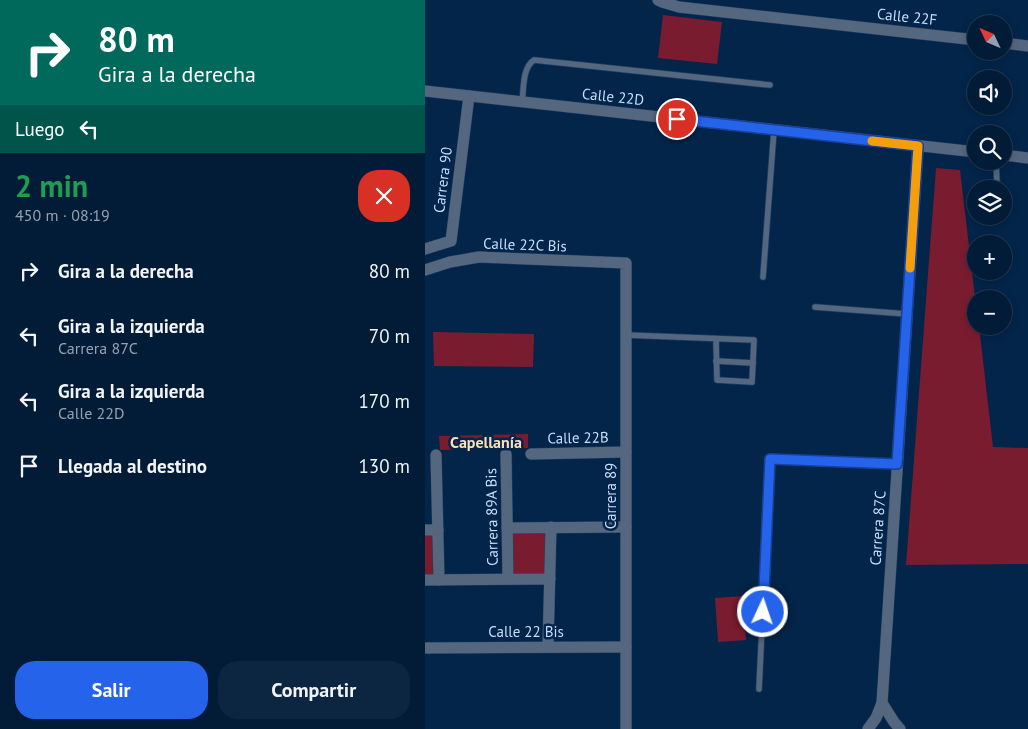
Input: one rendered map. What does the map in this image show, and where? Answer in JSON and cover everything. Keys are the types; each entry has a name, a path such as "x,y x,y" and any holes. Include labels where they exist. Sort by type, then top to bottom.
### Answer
{"street":[{"name":"Calle 22F","path":"657,0 679,7 967,39"},
{"path":"1013,44 1028,46"},
{"name":"Calle 22D","path":"425,91 967,151"},
{"name":"Carrera 90","path":"425,249 451,241 469,96"},
{"name":"Carrera 87C","path":"868,729 876,718 882,703 918,146"},
{"path":"1012,156 1028,158"},
{"name":"Calle 22C Bis","path":"425,270 451,262 479,257 626,263"},
{"name":"Carrera 89","path":"626,263 626,729"},
{"name":"Calle 22B","path":"531,454 626,452"},
{"name":"Carrera 89A Bis","path":"506,454 507,579"},
{"path":"436,455 439,580"},
{"path":"548,647 551,527"},
{"path":"507,528 626,527"},
{"path":"425,530 438,530"},
{"path":"425,580 550,579"},
{"name":"Calle 22 Bis","path":"425,648 626,647"},
{"path":"882,703 900,729"}],"lane":[{"path":"522,102 526,68 534,60 770,85"},
{"path":"763,277 774,130"},
{"path":"815,307 907,314"},
{"path":"626,335 754,340 753,382 717,380 716,339"},
{"path":"716,361 753,363"},
{"path":"759,689 770,459 897,464"}],"shaded area":[{"path":"663,15 722,22 717,64 658,58"},
{"path":"936,168 960,170 968,235 967,280 973,280 974,290 967,290 967,335 980,335 993,447 1028,448 1028,564 906,565"},
{"path":"433,332 534,334 533,367 434,366"},
{"path":"528,434 528,448 440,450 439,436"},
{"path":"510,530 550,530 548,577 509,577"},
{"path":"425,534 433,534 435,577 425,577"},
{"path":"743,596 746,640 718,642 715,598"}],"slow traffic":[{"path":"872,141 918,146 910,268"}],"district":[{"name":"Capellanía","path":"486,442"}],"route":[{"path":"677,119 918,146 897,464 770,459 763,612"}]}
